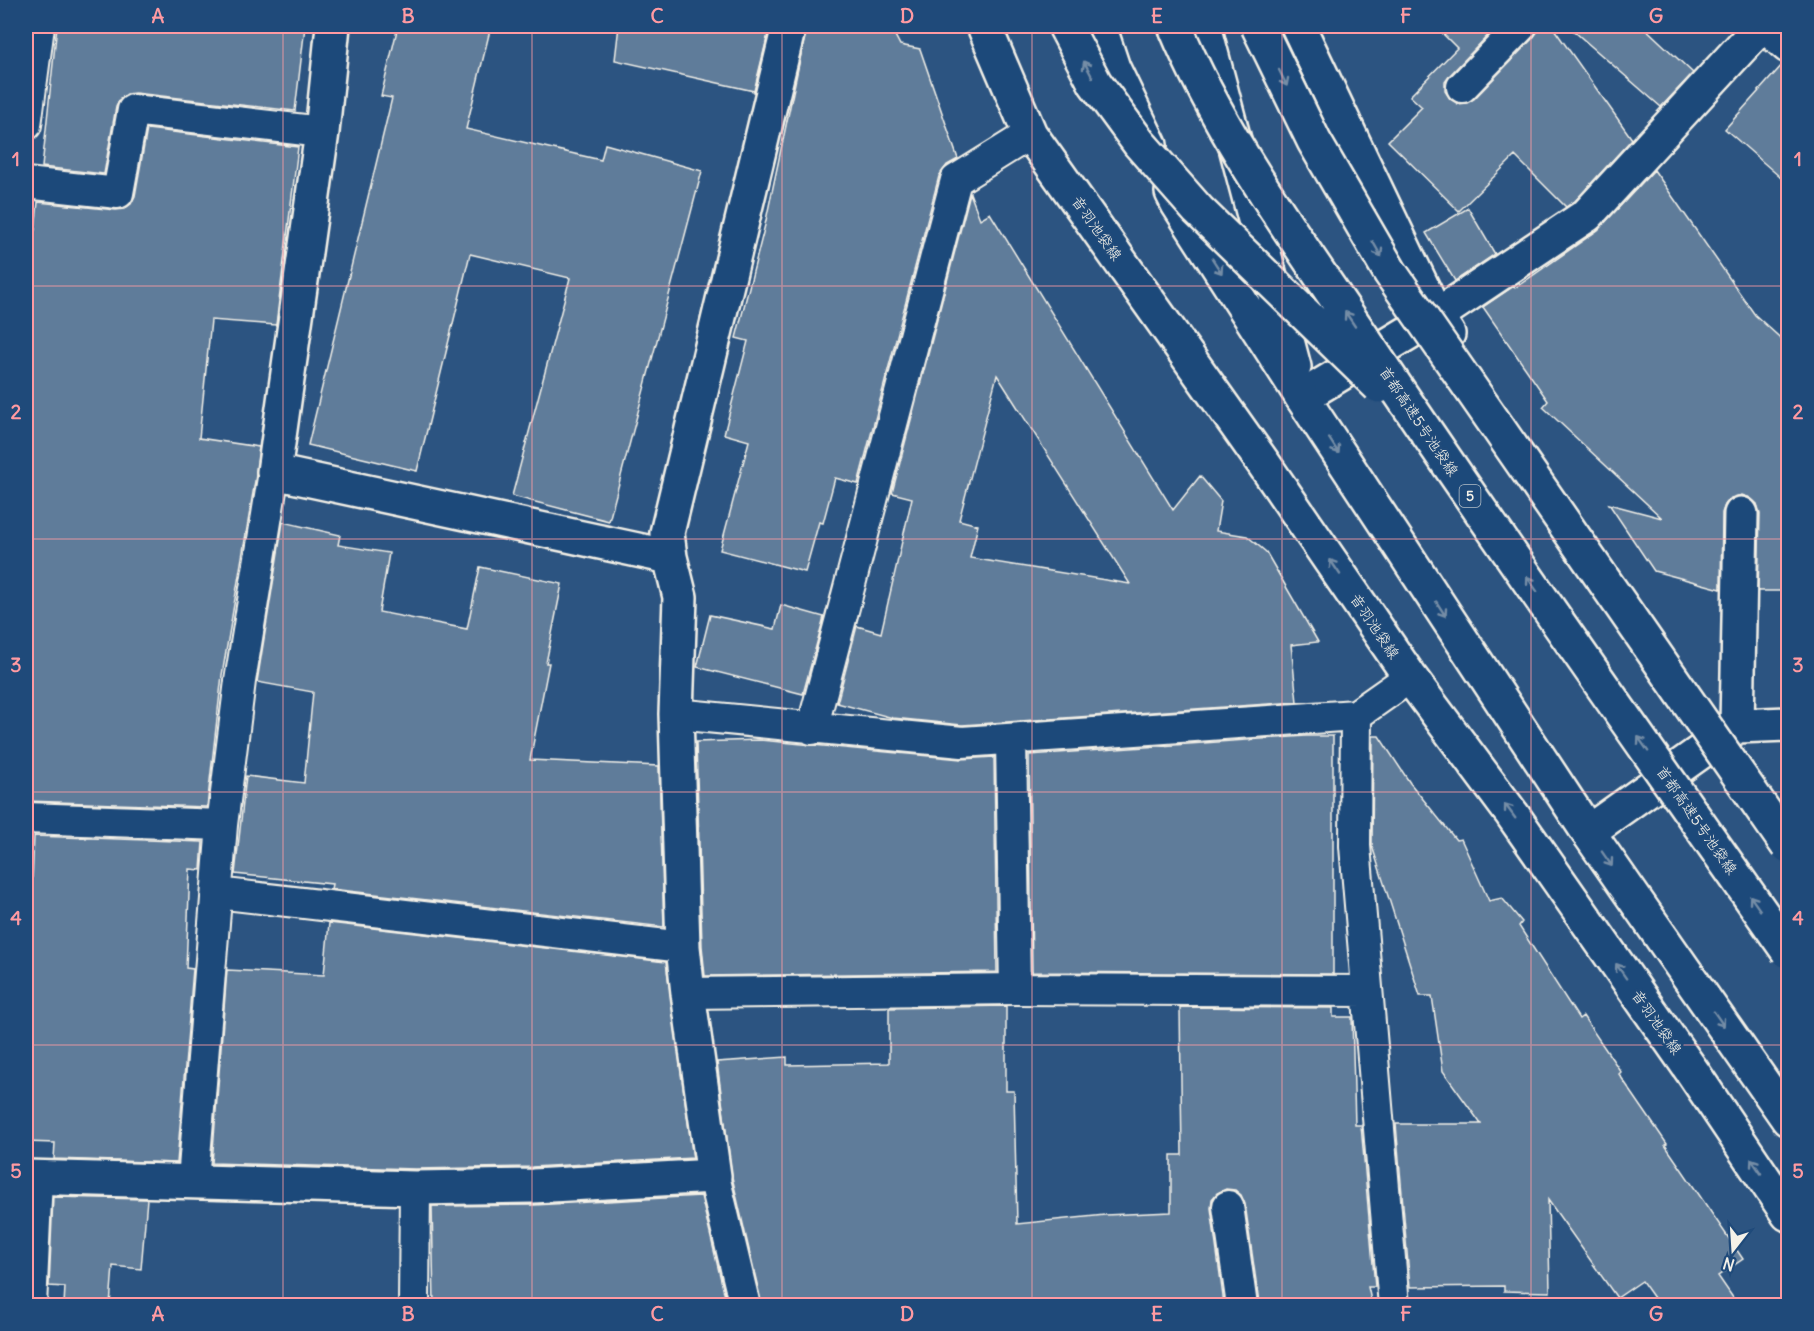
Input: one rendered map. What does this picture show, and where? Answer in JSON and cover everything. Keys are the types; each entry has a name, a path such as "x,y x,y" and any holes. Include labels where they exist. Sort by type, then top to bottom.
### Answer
{"main road":[{"path":"333,26 322,132 274,472 670,557"},
{"path":"31,1178 415,1188 533,1186 714,1176 683,947 676,714 680,597 670,557 667,533 789,26"},
{"name":"音羽池袋線","path":"984,26 1030,134 1264,464 1410,677 1512,814 1694,1074 1788,1214"},
{"path":"1065,26 1095,83 1139,143 1191,201 1427,434"},
{"path":"1099,26 1113,68 1178,204 1588,832 1788,1119"},
{"name":"首都高速5号池袋線","path":"1175,26 1214,107 1256,178 1427,434 1788,951"},
{"path":"1204,26 1302,397"},
{"path":"1258,26 1314,141 1390,272 1788,846"},
{"path":"1298,26 1436,316 1553,489 1732,730 1788,822"},
{"path":"1302,397 1436,316 1587,215 1763,26 1788,46"},
{"path":"1732,730 1741,514"},
{"path":"1588,832 1732,730 1788,724"}],"lane":[{"path":"26,125 39,26"},
{"path":"1462,87 1521,26"},
{"path":"26,183 118,193 133,110 322,132"},
{"path":"812,729 956,180 1030,134"},
{"path":"193,1181 222,825 240,681 274,472"},
{"path":"676,714 962,742 1356,715 1410,677"},
{"path":"1356,715 1355,846 1394,1305"},
{"path":"1011,739 1015,988"},
{"path":"26,818 222,825"},
{"path":"217,893 683,947"},
{"path":"688,993 1015,988 1367,991"},
{"path":"714,1176 746,1305"},
{"path":"31,1178 31,1305"},
{"path":"414,1305 415,1188"},
{"path":"1228,1206 1242,1305"}],"building":[{"path":"57,26 305,26 295,111 135,93 127,94 120,99 116,107 104,174 42,167"},
{"path":"398,26 491,26 466,129 601,160 605,144 702,171 609,521 512,496 570,278 470,254 417,471 308,445 392,98 381,96"},
{"path":"619,26 770,26 754,91 615,60"},
{"path":"807,26 890,26 900,45 920,49 958,159 947,165 939,176 858,484 835,478 823,523 819,522 805,572 720,550 749,441 724,434 748,341 736,338 765,225"},
{"path":"1435,26 1497,26 1445,82 1445,91 1450,99 1458,104 1474,99 1533,38 1538,31 1538,26 1552,26 1632,139 1575,201 1566,207 1515,156 1459,211 1388,141 1422,107 1410,96 1457,48"},
{"path":"1568,26 1643,26 1693,73 1661,107"},
{"path":"1783,64 1788,64 1788,184 1725,129"},
{"path":"147,129 298,147 276,325 211,320 199,438 259,447 222,675 207,807 26,801 26,229 35,230 38,202 116,210 124,209 131,204 135,196"},
{"path":"1654,170 1755,315 1788,345 1788,591 1758,591 1760,514 1757,504 1742,495 1731,498 1722,513 1721,589 1654,571 1609,504 1662,518 1543,407 1548,401 1483,307 1514,286 1515,288 1598,230"},
{"path":"970,193 980,219 990,213 1173,510 1200,476 1221,501 1216,531 1247,536 1266,552 1318,642 1291,645 1297,702 962,725 893,718 837,703 857,626 881,633 912,498 892,493","holes":["997,375 1130,584 970,558 978,525 959,520"]},
{"path":"1468,208 1495,254 1455,281 1426,233"},
{"path":"283,522 340,535 338,545 389,553 379,612 467,629 480,567 562,584 530,760 659,766 664,927 331,889 332,884 235,874 246,776 304,783 313,692 257,682"},
{"path":"781,605 824,617 803,694 697,667 710,615 775,629"},
{"path":"1333,736 1333,974 1032,972 1029,755"},
{"path":"1373,736 1379,736 1410,783 1456,840 1461,839 1489,901 1502,898 1522,922 1519,926 1579,1019 1583,1016 1667,1144 1665,1145 1743,1259 1718,1276 1738,1305 1659,1305 1642,1281 1617,1298 1548,1200 1550,1292 1504,1291 1504,1286 1410,1287 1396,1124 1481,1124 1443,1071 1432,996 1420,996 1372,846"},
{"path":"760,740 961,759 994,757 997,972 705,976 702,946 696,742"},
{"path":"34,836 203,842 201,870 190,869 186,968 193,969 177,1163 54,1159 55,1143 26,1142 26,1020"},
{"path":"329,923 666,962 693,1158 532,1167 415,1169 212,1163 227,970 324,975"},
{"path":"1006,1006 1006,1091 1014,1091 1017,1224 1105,1215 1171,1212 1171,1155 1182,1155 1180,1007 1333,1008 1333,1017 1352,1017 1355,1125 1361,1125 1375,1287 1368,1287 1372,1305 1267,1305 1266,1302 1259,1302 1245,1204 1241,1195 1235,1190 1226,1189 1217,1193 1212,1199 1211,1208 1224,1304 762,1305 732,1177 717,1062 787,1057 787,1065 889,1063 889,1008"},
{"path":"701,1196 727,1305 434,1305 432,1206 534,1205"},
{"path":"53,1197 147,1199 141,1269 113,1266 110,1305 64,1305 65,1287 49,1286"}]}
